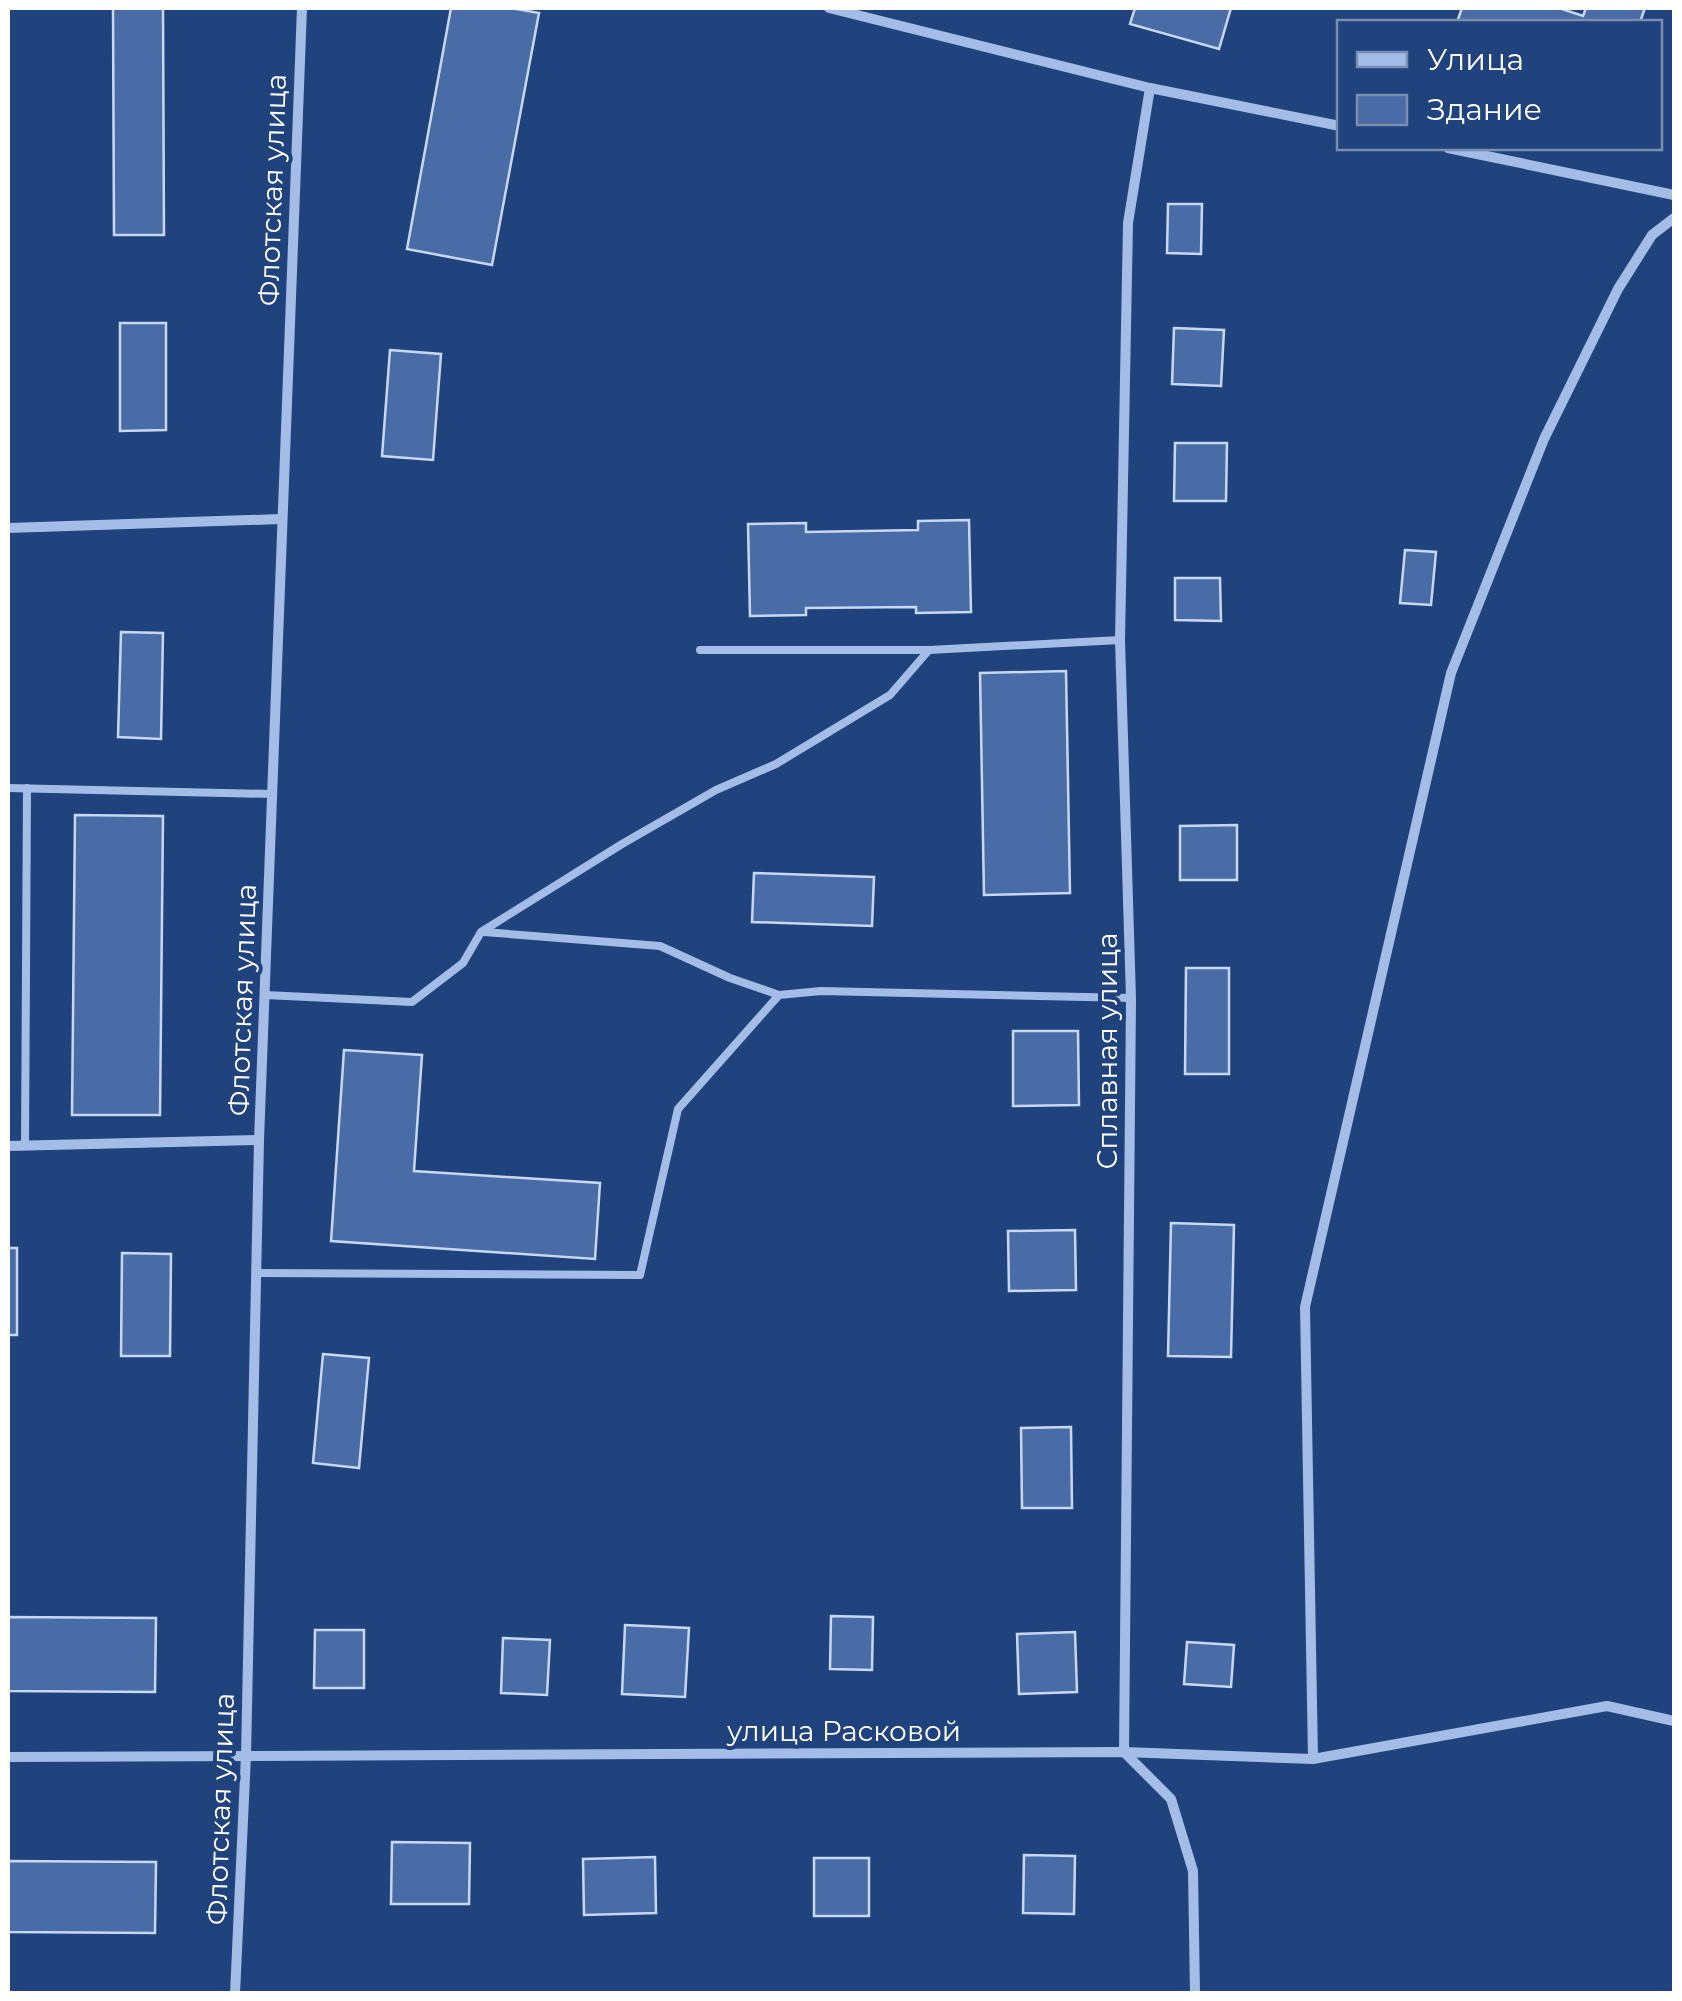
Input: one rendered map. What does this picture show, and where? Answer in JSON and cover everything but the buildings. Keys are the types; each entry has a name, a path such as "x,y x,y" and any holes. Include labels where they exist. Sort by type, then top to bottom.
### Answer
{"street":[{"name":"Флотская улица","path":"236,1994 246,1755 259,1140 302,8"},
{"path":"830,8 1150,88 1337,125"},
{"name":"Сплавная улица","path":"1124,1752 1131,998 1120,640 1128,223 1150,88"},
{"path":"1458,150 1674,195"},
{"path":"1312,1759 1305,1308 1451,673 1560,405 1618,289 1652,235 1674,218"},
{"path":"8,528 281,519"},
{"path":"8,1146 259,1140"},
{"name":"улица Расковой","path":"8,1757 1124,1752 1312,1759 1608,1706 1674,1721"},
{"path":"1124,1752 1171,1799 1194,1871 1195,1994"}],"lane":[{"path":"700,650 929,650 1120,640"},
{"path":"265,995 412,1002 462,963 480,932 622,844 716,790 776,764 890,695 929,650"},
{"path":"8,788 272,794"},
{"path":"25,1146 27,788"},
{"path":"480,932 660,946 779,996 821,992 1131,998"},
{"path":"257,1273 640,1275 678,1110 779,996"}]}
